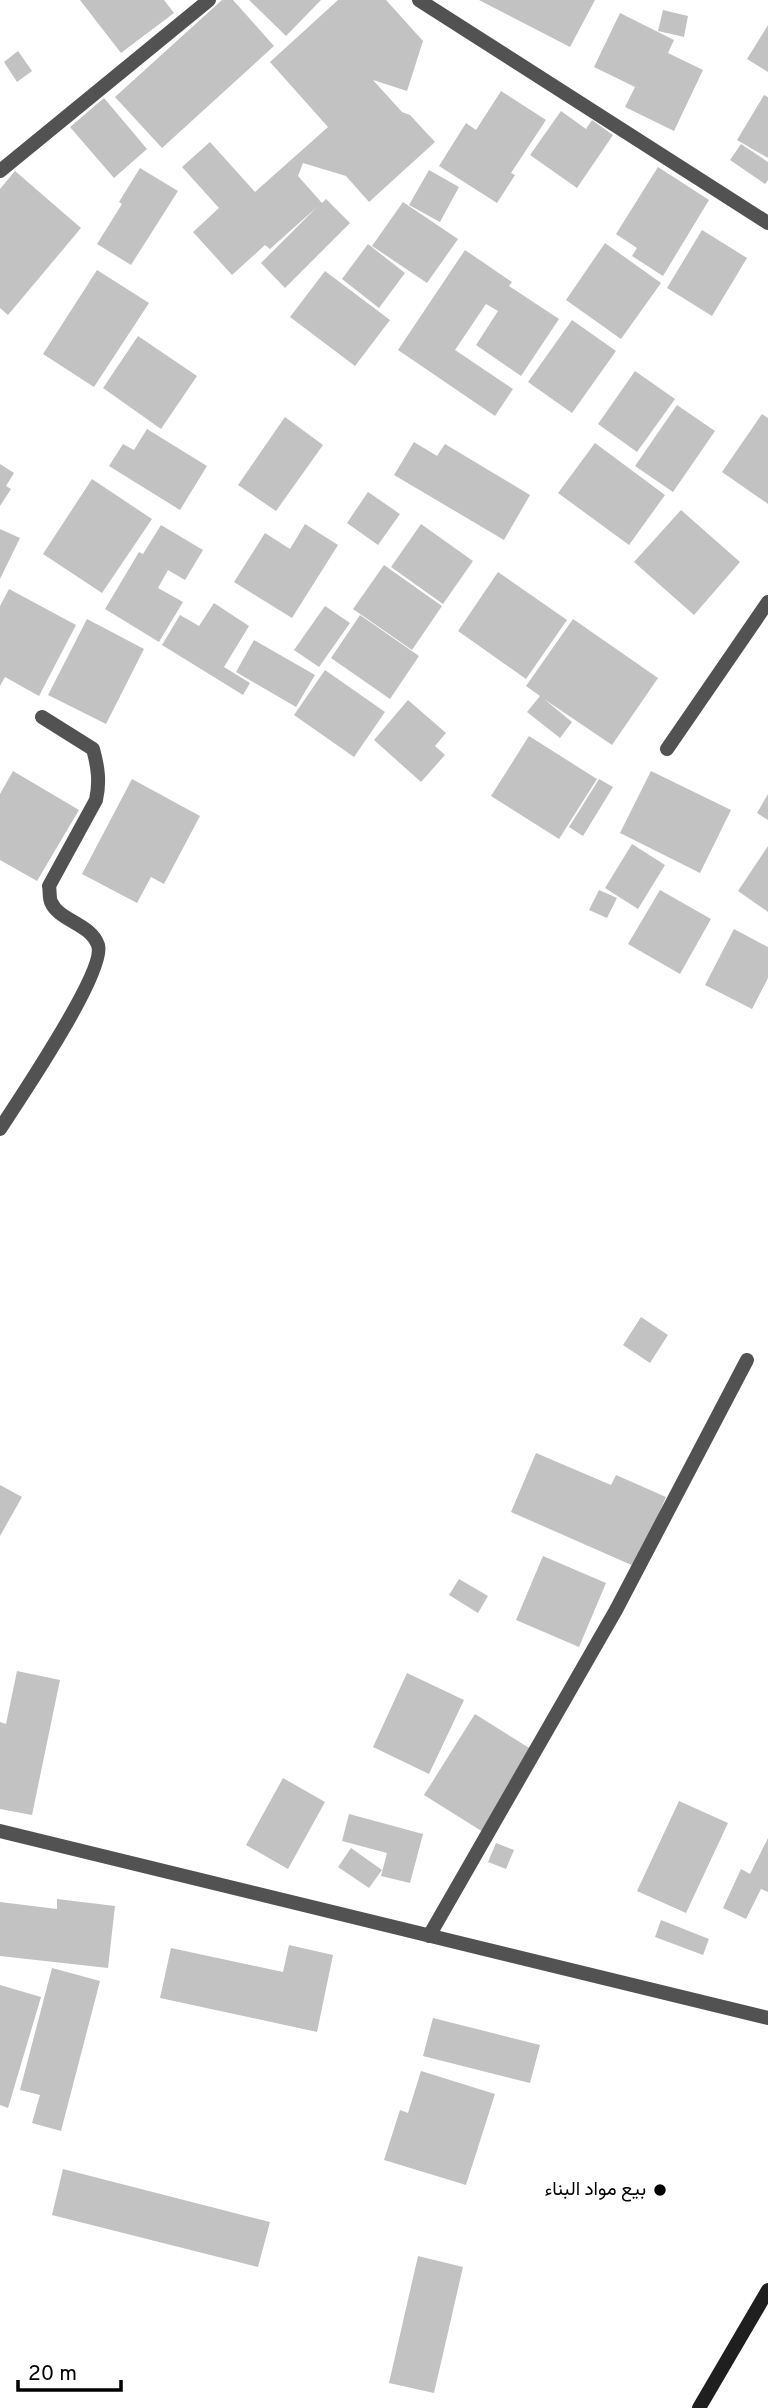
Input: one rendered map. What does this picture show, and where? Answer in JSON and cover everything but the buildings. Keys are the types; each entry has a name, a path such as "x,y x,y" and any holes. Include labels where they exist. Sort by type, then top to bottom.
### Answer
{"main road":[{"path":"699,2408 768,2290"}],"street":[{"path":"0,171 208,0"},
{"path":"419,0 768,223"},
{"path":"667,748 768,603"},
{"path":"0,1129 74,1012 98,962 99,947 91,933 57,910 51,902 50,886 96,800 99,784 97,764 93,749 42,717"},
{"path":"429,1936 616,1610 747,1360"},
{"path":"0,1831 768,2018"}],"place":[{"name":"بيع مواد البناء","path":"660,2190"}]}
